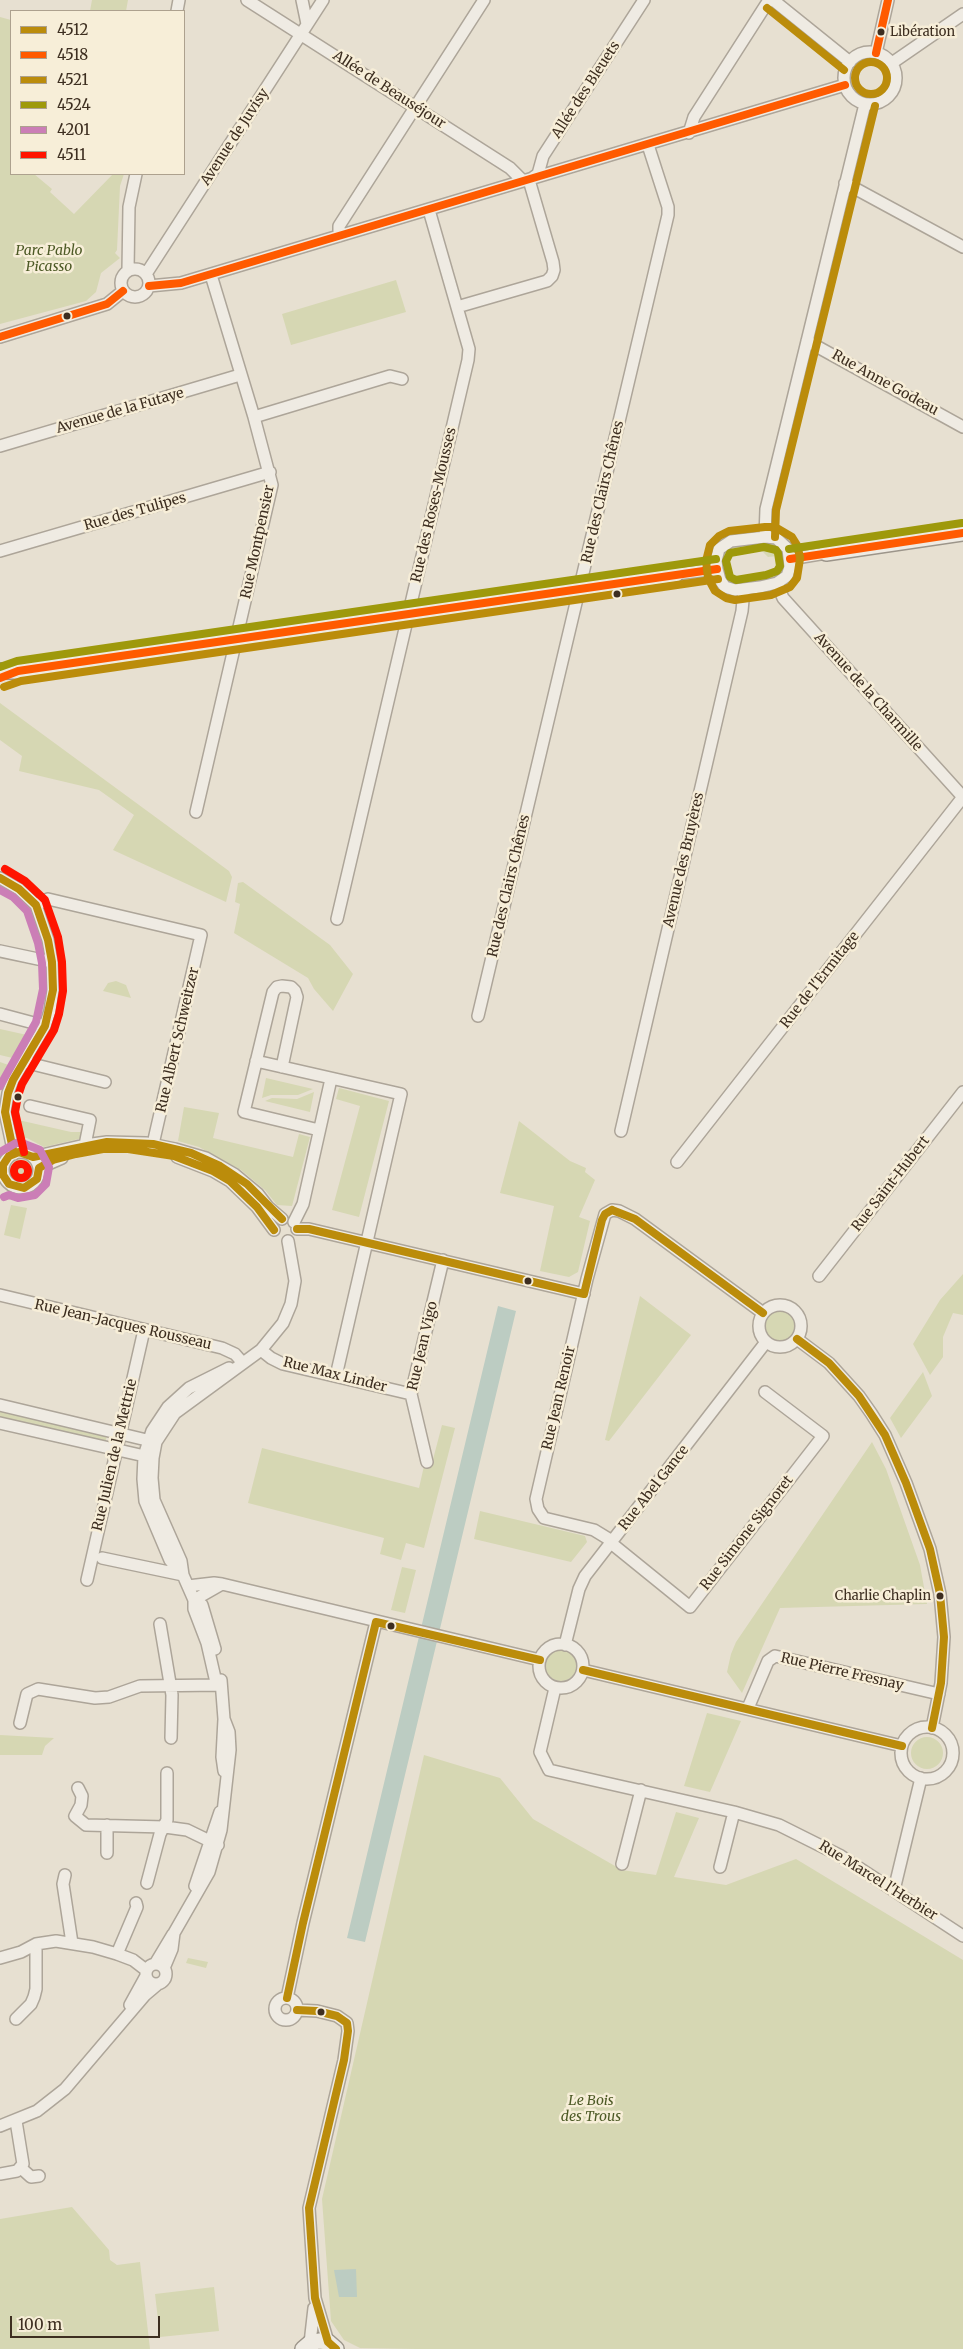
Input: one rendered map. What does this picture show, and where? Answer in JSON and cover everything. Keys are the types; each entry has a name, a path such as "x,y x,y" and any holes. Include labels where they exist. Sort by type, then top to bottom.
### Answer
{"main road":[{"path":"826,553 963,533"},
{"path":"0,672 18,672 676,574"},
{"path":"0,678 18,672"},
{"path":"307,2346 319,2340 332,2346"}],"street":[{"name":"Allée de Beauséjour","path":"248,0 304,29 414,107 510,168 522,180 529,180"},
{"path":"302,0 304,29"},
{"name":"Avenue de Juvisy","path":"146,274 323,0"},
{"path":"339,236 339,226 484,0"},
{"name":"Allée des Bleuets","path":"529,180 538,174 543,156 644,0"},
{"path":"689,132 694,117 769,0"},
{"path":"773,0 850,62"},
{"path":"876,53 888,0"},
{"path":"892,63 963,14"},
{"path":"876,53 892,63 897,78 892,93 880,103 865,104 852,98 845,85 844,77 850,62 862,54 876,53"},
{"path":"148,286 167,286 210,275 845,85"},
{"path":"764,537 764,517 865,104"},
{"name":"Rue des Clairs Chênes","path":"478,1016 668,215 668,207 648,145"},
{"path":"128,270 140,270 146,274 148,286 140,296 131,297 123,291 121,280 128,270 130,207 136,175"},
{"path":"457,307 546,281 552,276 554,270 553,262 529,180"},
{"path":"845,183 962,244"},
{"name":"Rue des Roses-Mousses","path":"338,919 468,360 469,350 428,210"},
{"name":"Rue Montpensier","path":"196,812 271,491 270,472 210,275"},
{"path":"0,336 107,304 123,291"},
{"name":"Rue Anne Godeau","path":"807,341 963,427"},
{"name":"Avenue de la Futaye","path":"0,446 240,375"},
{"path":"254,416 390,376 402,379"},
{"name":"Rue des Tulipes","path":"0,551 270,472"},
{"path":"764,537 781,541 788,549 790,559 788,574 777,583 744,589 725,587 720,580 717,569 717,553 724,545 731,541 764,537"},
{"path":"790,559 826,553"},
{"path":"676,574 717,569"},
{"name":"Avenue de la Charmille","path":"777,583 783,598 963,797"},
{"name":"Avenue des Bruyères","path":"621,1131 742,612 744,589"},
{"name":"Rue de l'Ermitage","path":"677,1162 963,797"},
{"path":"0,878 19,889 36,905 48,940 52,962 53,990 50,1011 45,1026 13,1080 8,1093 4,1133 14,1154"},
{"name":"Rue Albert Schweitzer","path":"36,905 48,898 202,936 153,1144"},
{"path":"0,950 52,962"},
{"path":"282,1067 297,996 295,990 291,987 277,987 273,992 244,1112 319,1130"},
{"path":"0,1014 45,1026"},
{"path":"256,1061 401,1094 336,1376"},
{"path":"24,1062 105,1082"},
{"path":"36,1163 103,1149 151,1151 174,1156 213,1171 230,1181 257,1207 274,1230 278,1239 288,1241 294,1238 331,1079"},
{"name":"Rue Saint-Hubert","path":"819,1276 963,1092"},
{"path":"30,1106 90,1120 85,1145"},
{"path":"36,1163 85,1145 122,1142 153,1144 192,1153 220,1166 247,1184 282,1219 296,1225 584,1294"},
{"path":"24,1152 36,1163 36,1179 28,1187 18,1188 3,1181 3,1165 14,1154 24,1152"},
{"name":"Rue Jean Renoir","path":"612,1542 594,1530 544,1518 538,1509 536,1499 584,1294 605,1214 612,1210 620,1211 635,1219 763,1313"},
{"path":"274,1230 276,1223 282,1219"},
{"path":"117,2028 189,1905 214,1843 224,1804 227,1781 222,1757 224,1719 220,1685 216,1678 204,1634 194,1609 194,1600 185,1581 170,1560 146,1501 143,1479 152,1441 183,1406 261,1350 283,1323 293,1298 295,1271 288,1241"},
{"name":"Rue Jean Vigo","path":"427,1462 411,1394 443,1260"},
{"name":"Rue Jean-Jacques Rousseau","path":"0,1295 222,1348 235,1354 242,1362"},
{"path":"774,1306 786,1306 792,1309 800,1320 801,1326 796,1339 792,1344 778,1347 766,1342 759,1331 760,1318 763,1313 774,1306"},
{"name":"Rue Julien de la Mettrie","path":"87,1580 144,1330"},
{"path":"796,1339 829,1363 859,1396 885,1436 906,1483 930,1549 940,1594 944,1660 932,1728"},
{"name":"Rue Abel Gance","path":"566,1645 579,1588 584,1576 766,1342"},
{"name":"Rue Max Linder","path":"261,1350 283,1364 411,1394"},
{"name":"Rue Simone Signoret","path":"612,1542 690,1607 822,1436 765,1392"},
{"path":"0,1405 152,1441"},
{"path":"0,1424 148,1457"},
{"path":"102,1558 185,1581 222,1584 540,1660"},
{"path":"194,1600 222,1584"},
{"path":"287,1998 303,1923 376,1622"},
{"path":"160,1624 171,1686 171,1738"},
{"path":"566,1645 577,1651 581,1656 583,1670 570,1686 555,1688 544,1680 539,1667 540,1660 542,1654 552,1646 566,1645"},
{"name":"Rue Pierre Fresnay","path":"748,1708 768,1661 775,1656 939,1694"},
{"path":"583,1670 902,1746"},
{"path":"20,1723 27,1694 38,1689 95,1698 109,1698 140,1686 220,1685"},
{"name":"Rue Marcel l'Herbier","path":"555,1688 540,1752 549,1770 734,1812 778,1825 820,1844 963,1936"},
{"path":"924,1727 932,1728 940,1730 950,1742 958,1758 938,1776 921,1778 907,1769 902,1754 902,1746 910,1733 924,1727"},
{"path":"147,1883 160,1834 165,1827 167,1773"},
{"path":"894,1890 921,1778"},
{"path":"78,1788 82,1796 81,1805 75,1816 86,1825 165,1827 187,1830 214,1843"},
{"path":"622,1864 641,1790"},
{"path":"720,1867 734,1812"},
{"path":"106,1825 106,1852"},
{"path":"65,1875 63,1884 72,1943"},
{"path":"117,1954 137,1907 136,1903"},
{"path":"0,1958 21,1952 36,1944 56,1941 117,1954 152,1969 165,1977 117,2028 65,2089 37,2111 0,2126"},
{"path":"16,2019 31,2004 34,1997 36,1989 36,1944"},
{"path":"152,1969 150,1983 158,1984"},
{"path":"281,1998 287,1998 293,2000 297,2010 295,2016 285,2020 275,2014 277,2002 281,1998"},
{"path":"297,2010 317,2011 337,2016 347,2023 348,2031 344,2060 308,2208 315,2298 307,2346"},
{"path":"0,2174 17,2171 21,2168 23,2160 16,2121"},
{"path":"21,2168 31,2177 39,2176"},
{"path":"315,2298 332,2346"}],"green space":[{"path":"92,0 128,0 126,10 90,10"},
{"name":"Parc Pablo Picasso","path":"0,17 10,20 10,175 35,175 52,189 50,192 74,214 112,175 124,175 120,186 117,250 115,253 120,258 101,273 96,292 86,301 0,324"},
{"path":"396,280 406,312 291,345 282,314"},
{"path":"769,540 782,546 778,556 768,557 762,551 727,556 722,552 729,547"},
{"path":"785,552 787,564 780,579 735,586 726,583 720,561 734,578 780,571 777,568"},
{"path":"0,703 229,871 232,877 226,902 113,850 134,815 99,790 19,771 22,756 0,740"},
{"path":"243,882 330,945 353,974 333,1011 314,989 308,978 234,933 240,904 235,902 238,883"},
{"path":"116,981 126,985 131,998 103,991 108,983"},
{"path":"0,1029 36,1037 21,1060 0,1055"},
{"path":"0,1062 17,1068 0,1087"},
{"path":"266,1078 313,1089 298,1095 271,1095 262,1098"},
{"path":"339,1088 389,1101 359,1217 332,1210 360,1106 336,1099"},
{"path":"314,1092 310,1112 265,1101 272,1098 297,1099"},
{"path":"184,1107 219,1113 213,1138 293,1157 299,1134 310,1137 292,1206 277,1205 265,1190 241,1170 199,1147 178,1141"},
{"path":"14,1119 71,1132 83,1132 83,1138 44,1147 27,1138 19,1138"},
{"path":"519,1121 570,1161 586,1168 585,1172 595,1180 579,1217 590,1221 578,1272 569,1277 540,1271 554,1206 500,1193"},
{"path":"22,1158 31,1161 34,1170 31,1179 22,1182 13,1179 10,1170 13,1161"},
{"path":"11,1205 27,1208 20,1239 4,1235"},
{"path":"963,1274 963,1315 953,1313 943,1337 943,1357 930,1375 913,1344 940,1300"},
{"path":"640,1296 691,1335 609,1441 605,1440"},
{"path":"780,1310 792,1314 796,1326 792,1338 780,1342 768,1338 764,1326 768,1314"},
{"path":"923,1372 932,1396 901,1438 890,1418"},
{"path":"0,1410 107,1435 105,1444 0,1419"},
{"path":"442,1425 455,1428 424,1548 406,1543 401,1560 380,1554 384,1538 248,1503 262,1448 419,1488 424,1466 431,1467"},
{"path":"872,1442 886,1469 920,1565 927,1604 780,1608 742,1693 727,1672 736,1642"},
{"path":"480,1511 585,1536 587,1542 571,1562 474,1539"},
{"path":"402,1567 416,1570 405,1613 391,1610"},
{"path":"561,1649 573,1653 577,1665 573,1677 561,1681 549,1677 545,1665 549,1653"},
{"path":"707,1713 741,1721 710,1792 684,1786"},
{"path":"0,1735 54,1738 45,1746 42,1755 0,1755"},
{"path":"927,1737 933,1738 938,1742 942,1747 942,1759 938,1764 933,1768 927,1769 921,1768 916,1764 912,1759 911,1753 912,1747 916,1742 921,1738"},
{"name":"Le Bois des Trous","path":"424,1755 500,1778 533,1819 622,1870 656,1875 676,1812 699,1818 674,1877 726,1885 796,1859 963,1960 963,2349 417,2349 360,2348 344,2340 331,2321 322,2199"},
{"path":"188,1958 208,1962 206,1968 186,1963"},
{"path":"72,2207 109,2250 110,2260 117,2265 140,2262 150,2349 0,2349 0,2219"},
{"path":"214,2287 219,2331 160,2337 155,2294"}],"shaded area":[{"path":"498,1306 516,1311 365,1942 347,1938"},
{"path":"356,2269 357,2297 339,2297 334,2270"}],"transit line":[{"name":"4518","path":"876,53 888,0"},
{"name":"4521","path":"767,8 844,70"},
{"name":"4521","path":"871,62 882,67 887,78 882,89 871,94 860,89 855,78 860,67 871,62"},
{"name":"4518","path":"149,286 181,283 845,85"},
{"name":"4521","path":"775,537 776,510 875,106"},
{"name":"4518","path":"0,337 107,304 123,291"},
{"name":"4524","path":"789,549 962,523"},
{"name":"4521","path":"800,557 797,545 792,537 775,527 765,527 729,531 719,536 710,545 706,561 708,578 715,591 726,598 735,600 771,595 790,587 797,578 800,559"},
{"name":"4518","path":"790,559 963,533"},
{"name":"4524","path":"764,547 776,550 778,553 780,566 777,571 766,575 736,580 730,577 726,561 730,553 764,547"},
{"name":"4524","path":"0,667 17,661 716,559"},
{"name":"4518","path":"0,678 18,671 717,569"},
{"name":"4521","path":"4,687 21,681 718,579"},
{"name":"4511","path":"5,869 25,881 45,900 58,937 62,962 63,991 54,1030 22,1084 18,1096 15,1112 24,1152"},
{"name":"4512","path":"0,878 19,889 36,905 48,940 52,962 53,990 45,1026 13,1080 8,1093 5,1112 14,1154"},
{"name":"4201","path":"0,890 13,897 27,911 38,943 42,963 43,989 36,1022 0,1086"},
{"name":"4512","path":"274,1230 257,1207 230,1181 213,1171 174,1156 128,1149 103,1149 76,1154 53,1160 39,1168 37,1179 24,1188 9,1184 3,1175 3,1165 9,1156 19,1152 33,1157 107,1142 153,1144 191,1153 220,1166 247,1184 282,1219"},
{"name":"4201","path":"0,1152 16,1143 22,1143 40,1150 49,1167 46,1184 35,1195 18,1198 9,1195 4,1197"},
{"name":"4511","path":"18,1164 24,1164 28,1171 24,1178 18,1178 14,1174 14,1168 18,1164"},
{"name":"4512","path":"612,1210 635,1219 763,1313"},
{"name":"4512","path":"584,1294 602,1220 605,1214 612,1210"},
{"name":"4512","path":"297,1229 309,1229 584,1294"},
{"name":"4512","path":"797,1339 829,1363 859,1396 885,1435 906,1483 930,1549 940,1594 944,1637 941,1683 932,1728"},
{"name":"4512","path":"376,1622 540,1660"},
{"name":"4512","path":"287,1998 303,1923 376,1622"},
{"name":"4512","path":"583,1670 902,1746"},
{"name":"4512","path":"297,2010 317,2011 337,2016 347,2023 348,2031 344,2060 309,2208 315,2298 328,2342 336,2349"}],"place":[{"name":"Libération","path":"881,32"},
{"name":"Charlie Chaplin","path":"940,1596"}]}
